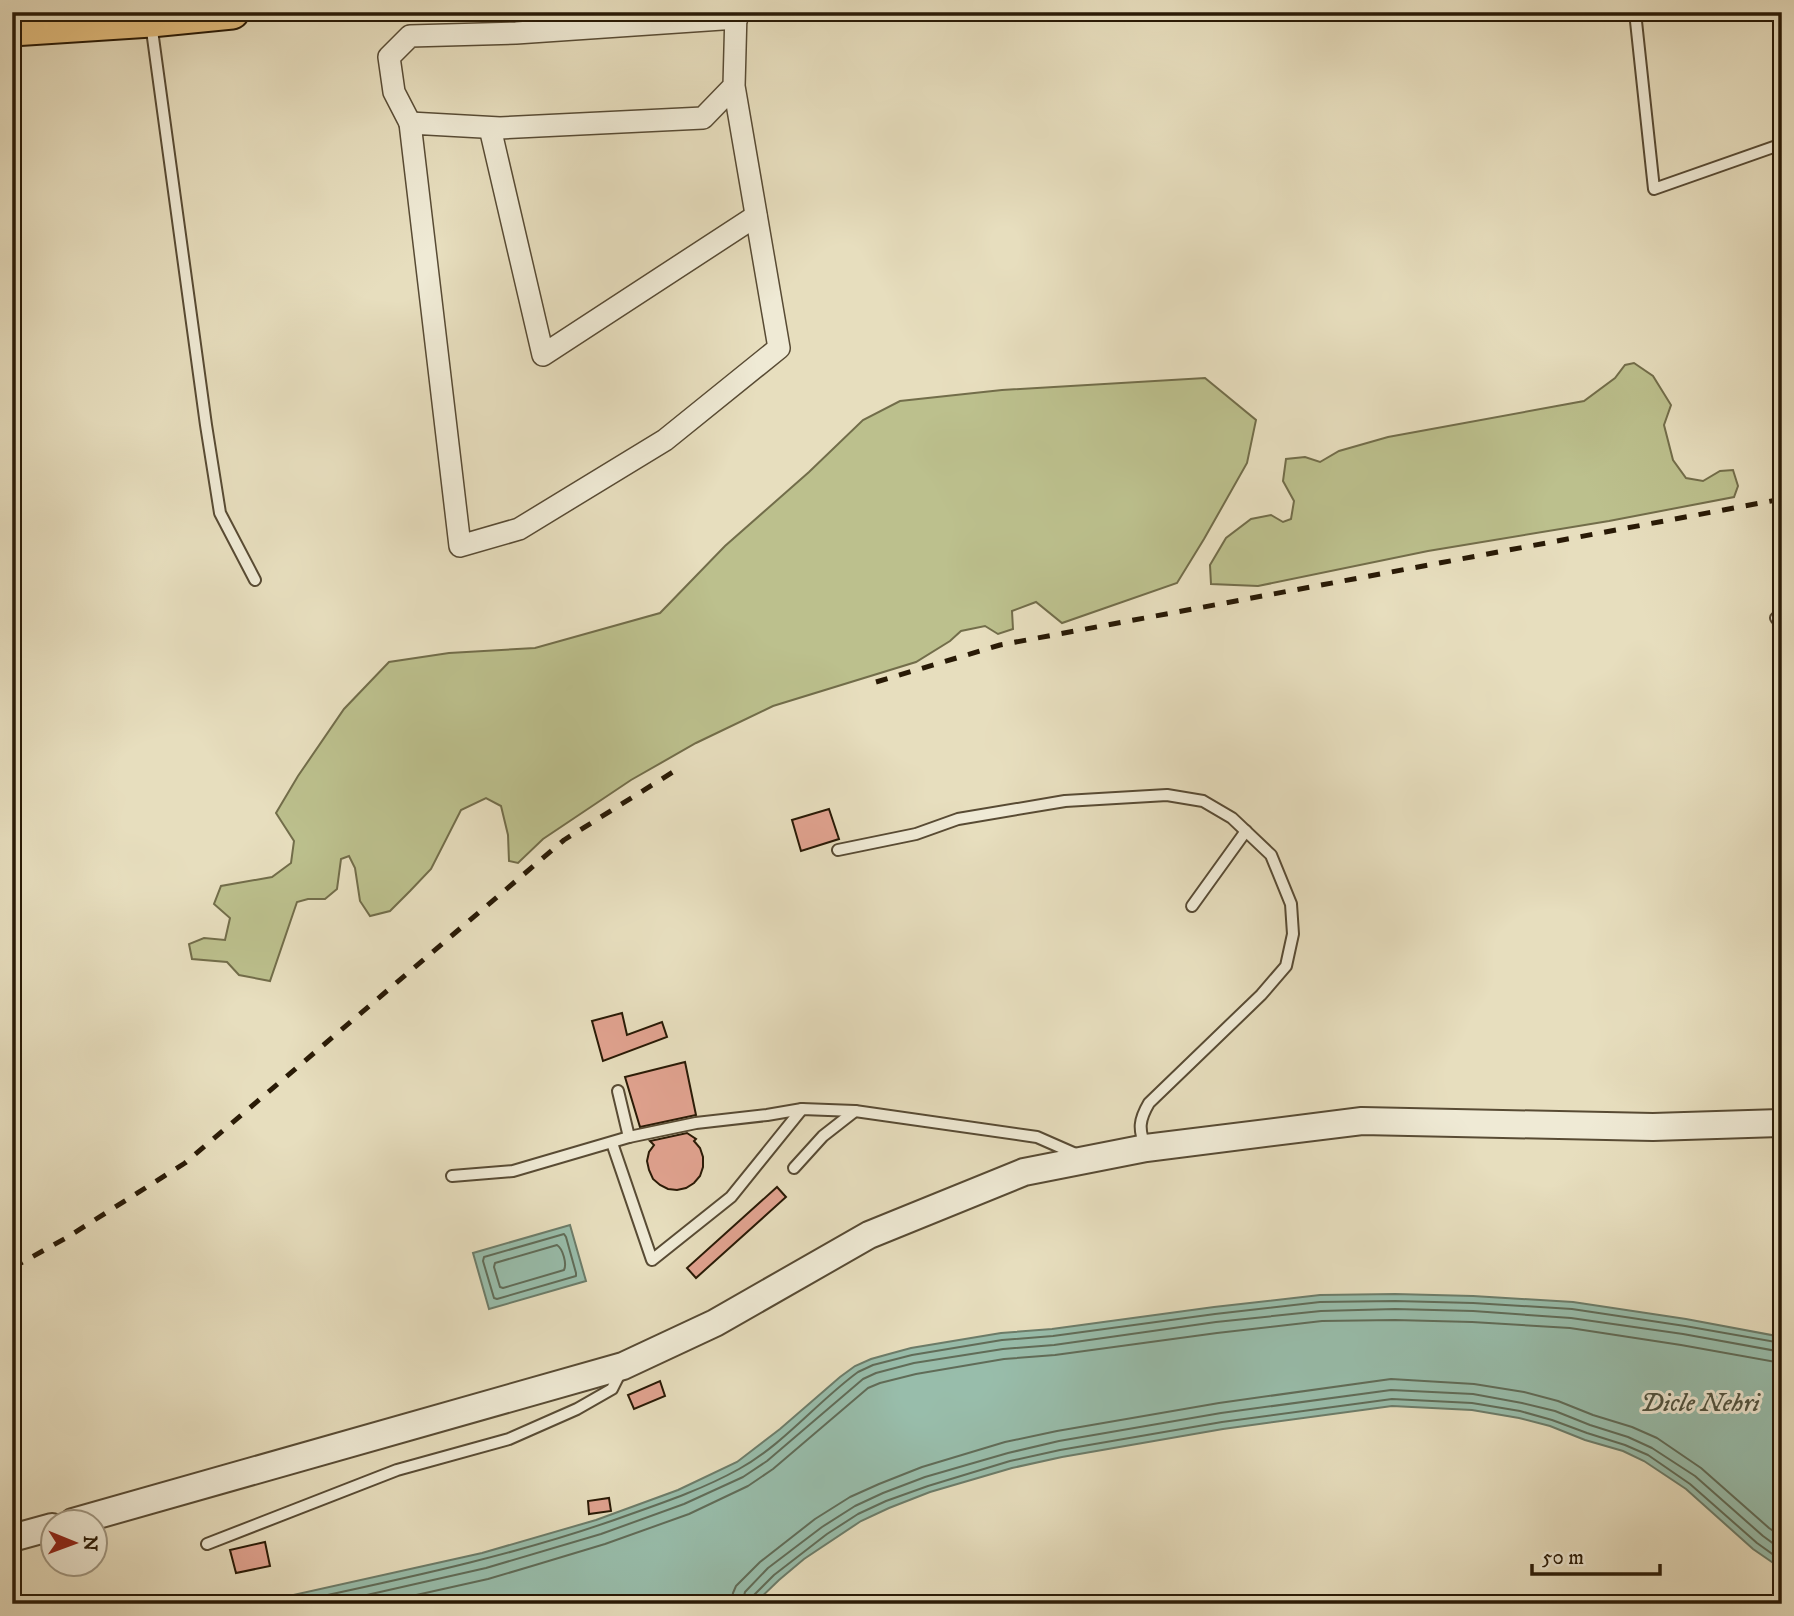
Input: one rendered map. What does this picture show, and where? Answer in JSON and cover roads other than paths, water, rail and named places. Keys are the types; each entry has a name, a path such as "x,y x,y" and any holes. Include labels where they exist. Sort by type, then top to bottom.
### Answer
{"highway":[{"path":"12,29 232,12"}],"street":[{"path":"737,15 734,86 779,348 665,440 519,529 460,546 410,123 394,92 389,57 410,36 516,33 737,15"},
{"path":"410,123 490,128 703,118 734,86"},
{"path":"490,128 543,355 756,216"},
{"path":"108,1511 623,1366 715,1323 869,1235 1024,1172 1146,1148 1362,1121 1653,1127 1782,1123"},
{"path":"12,1538 38,1531"}],"lane":[{"path":"1635,12 1654,189 1782,144"},
{"path":"151,20 220,513 255,580"},
{"path":"838,850 916,834 974,815 1014,811 1065,801 1167,795 1202,801 1232,818 1271,855 1291,904 1293,934 1286,966 1261,995 1149,1103 1141,1117 1140,1135 1146,1148"},
{"path":"1192,906 1246,831"},
{"path":"618,1091 629,1137"},
{"path":"612,1143 652,1260 731,1197 802,1109"},
{"path":"452,1176 513,1171 629,1137 696,1123 802,1109 855,1111 1037,1137 1087,1159"},
{"path":"794,1168 823,1136 855,1111"},
{"path":"207,1544 397,1470 509,1439 577,1409 612,1389 623,1366"}],"water":[{"path":"570,1225 586,1281 489,1309 473,1253"},
{"name":"Dicle Nehri","path":"1395,1294 1573,1302 1782,1337 1782,1569 1753,1549 1686,1489 1644,1461 1623,1451 1519,1418 1472,1410 1392,1406 1223,1429 1062,1457 1012,1468 930,1492 861,1521 804,1559 754,1604 253,1604 482,1553 596,1520 678,1490 737,1462 855,1366 911,1348 1001,1333 1320,1295"}],"railway":[{"path":"876,682 1000,645 1782,499"},
{"path":"12,1268 66,1238 185,1163 564,840 681,767"}]}
